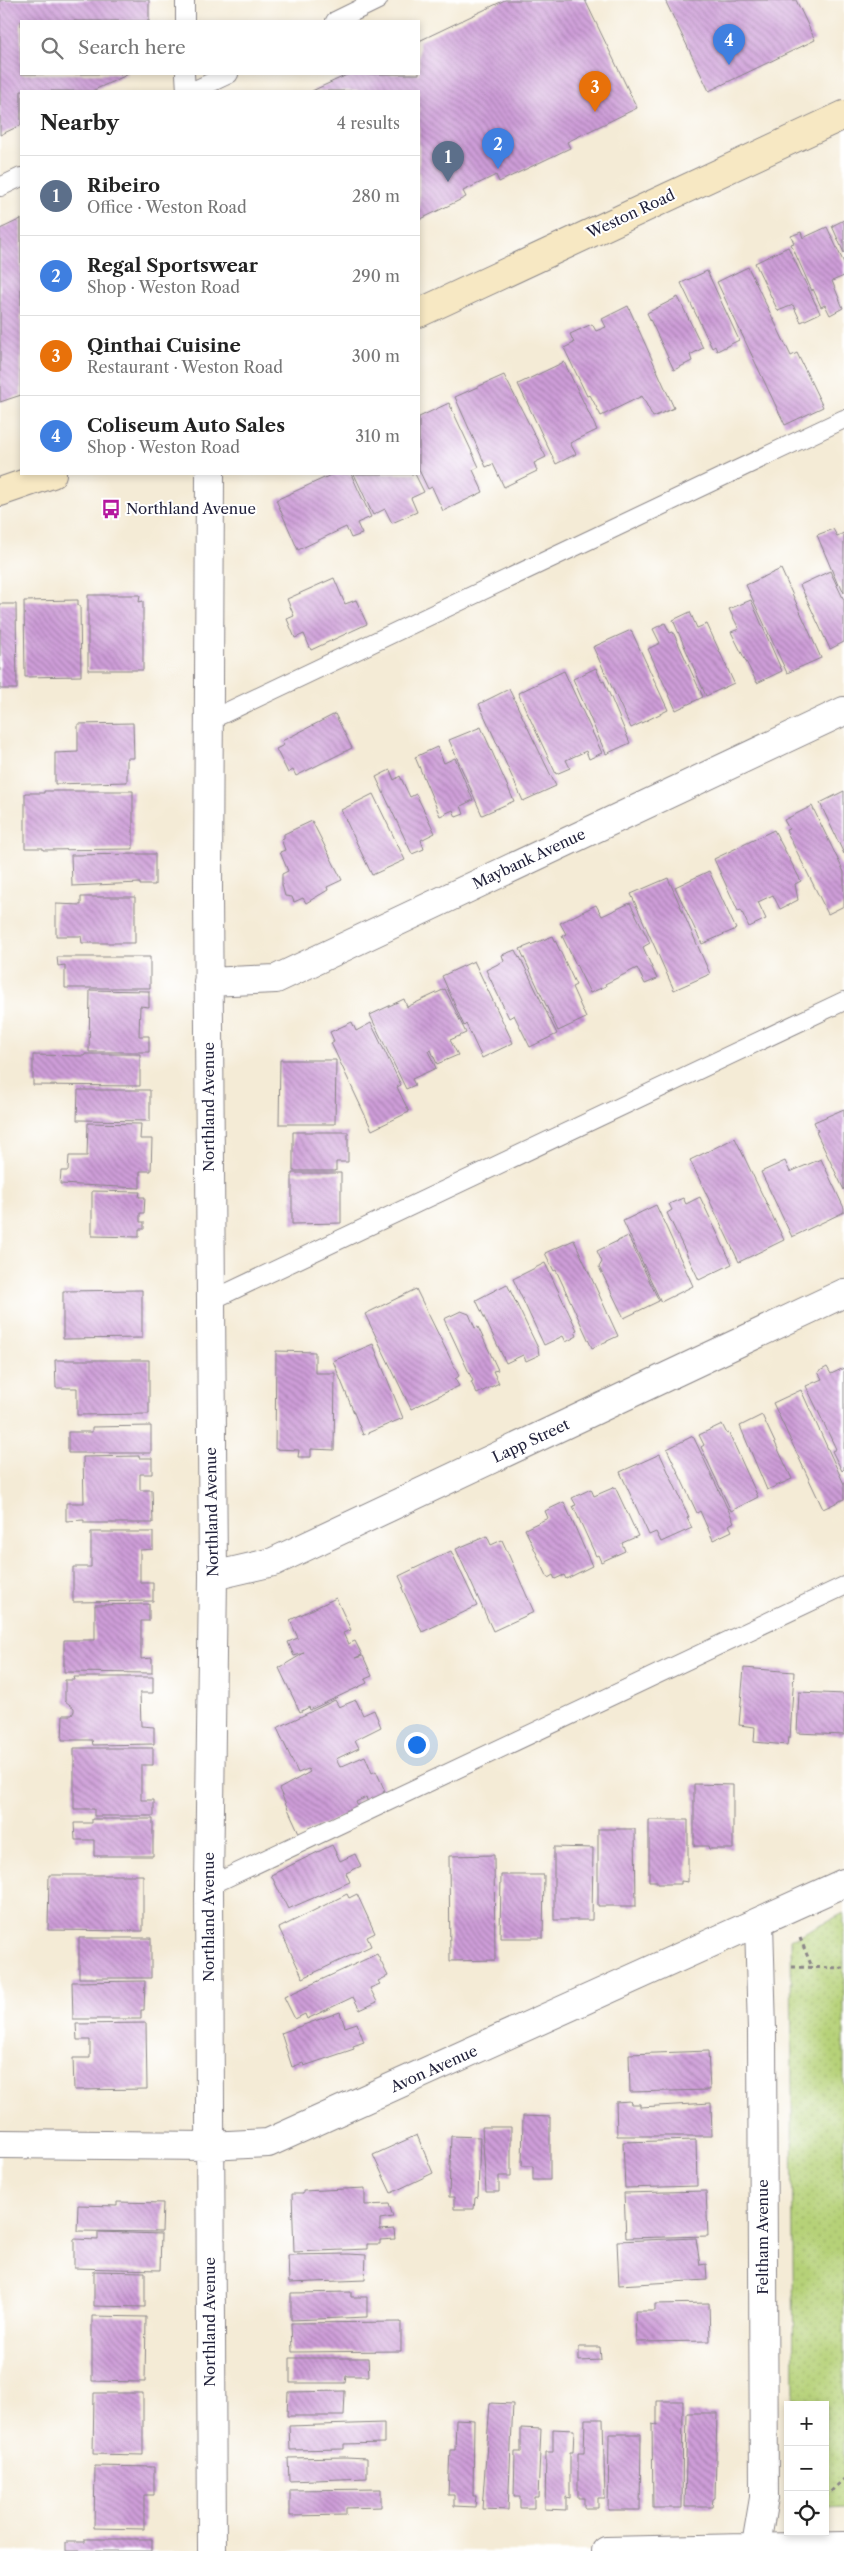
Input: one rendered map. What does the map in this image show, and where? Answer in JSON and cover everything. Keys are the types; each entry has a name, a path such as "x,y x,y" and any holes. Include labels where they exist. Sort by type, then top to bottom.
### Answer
{"main road":[{"name":"Weston Road","path":"420,313 844,115"},
{"path":"0,491 49,475"}],"street":[{"name":"Northland Avenue","path":"210,475 208,982 213,1576 209,1886 212,2551"},
{"name":"Maybank Avenue","path":"208,982 276,979 844,711"},
{"name":"Lapp Street","path":"213,1576 273,1562 844,1293"},
{"name":"Avon Avenue","path":"0,2144 210,2146 268,2143 844,1883"},
{"name":"Feltham Avenue","path":"755,2549 764,2498 762,2031 759,1923"},
{"path":"606,2551 844,2546"}],"lane":[{"path":"185,0 185,20"},
{"path":"337,20 378,0"},
{"path":"185,75 186,90"},
{"path":"195,90 227,75"},
{"path":"0,188 20,178"},
{"path":"210,720 844,419"},
{"path":"210,1300 844,1002"},
{"path":"209,1886 844,1586"}],"path":[{"path":"798,1934 812,1967"},
{"path":"786,1968 844,1968"},
{"path":"829,2493 844,2479"}],"green space":[{"path":"844,1913 844,2507 829,2508 829,2401 794,2401 791,1939"}],"building":[{"path":"0,0 149,0 149,20 20,20 20,75 127,75 94,90 20,90 20,125 0,135"},
{"path":"505,0 585,0 637,108 567,142 570,148 499,182 496,175 463,191 466,197 420,220 420,90 314,90 347,75 420,75 420,41"},
{"path":"665,0 796,0 815,40 709,91"},
{"path":"20,219 20,395 0,402 0,229"},
{"path":"844,220 844,253 832,226"},
{"path":"827,227 844,263 844,276 832,281 843,308 830,315 825,305 821,307 813,289 812,291 791,244 794,243 791,236 801,232 803,238"},
{"path":"788,247 820,313 801,322 793,305 778,311 755,263"},
{"path":"748,267 791,356 797,353 823,407 785,425 717,282"},
{"path":"707,271 739,340 717,351 715,346 712,348 681,283"},
{"path":"678,297 703,348 690,355 692,361 674,370 647,313"},
{"path":"628,306 674,408 653,417 642,396 601,416 590,395 587,396 564,348 574,343 570,334 592,324 596,331 606,327 602,319"},
{"path":"564,362 597,430 570,443 576,454 556,464 518,384"},
{"path":"504,375 546,457 534,463 537,471 504,487 493,464 486,467 455,397"},
{"path":"449,403 479,467 473,470 483,492 443,511 432,487 428,489 420,472 420,417"},
{"path":"331,475 351,475 371,517 357,523 362,534 351,538 346,527 298,550 276,500"},
{"path":"354,475 416,475 424,492 411,498 417,512 392,523 385,509 373,515"},
{"path":"833,529 837,536 844,533 844,593 840,584 838,585 817,535"},
{"path":"781,569 821,658 787,673 746,585"},
{"path":"830,571 844,600 844,642 830,649 800,585"},
{"path":"334,578 345,604 356,600 367,624 311,650 304,634 295,638 287,619 294,616 287,599"},
{"path":"88,595 140,595 139,602 143,601 143,670 88,670"},
{"path":"78,600 78,606 80,606 81,676 25,677 24,601"},
{"path":"751,600 782,671 757,683 731,632 739,629 729,609"},
{"path":"0,604 16,604 17,689 0,689"},
{"path":"690,612 697,628 707,624 734,683 706,696 673,620"},
{"path":"665,623 670,633 673,632 703,697 676,710 648,649 660,643 653,629"},
{"path":"631,630 668,710 631,728 593,647"},
{"path":"596,668 602,682 604,681 630,743 606,754 573,679"},
{"path":"564,671 602,753 589,759 586,751 566,760 570,768 556,774 518,693"},
{"path":"509,689 556,786 523,801 479,704"},
{"path":"335,714 352,748 296,776 293,770 288,773 276,749 284,745 282,741"},
{"path":"133,723 134,758 127,758 127,782 55,784 55,753 78,752 78,724"},
{"path":"481,727 514,801 482,815 449,740"},
{"path":"437,747 444,763 455,758 473,800 461,806 464,814 456,817 453,810 440,816 415,757"},
{"path":"390,770 394,780 400,776 410,797 416,794 435,833 421,840 424,849 412,854 376,777"},
{"path":"44,791 133,791 133,849 43,850 43,848 25,848 25,793 44,793"},
{"path":"844,791 844,854 820,803"},
{"path":"373,794 405,860 372,875 341,810"},
{"path":"812,806 844,872 844,906 828,914 786,830 789,829 784,820"},
{"path":"312,821 342,880 327,887 328,890 306,903 303,898 294,902 292,897 285,896 282,885 282,874 288,871 280,852 285,850 281,839 284,838 284,834"},
{"path":"774,830 801,881 795,884 798,900 780,909 773,895 758,902 766,919 749,927 741,910 738,911 714,859"},
{"path":"155,854 155,885 140,885 140,883 72,886 71,855"},
{"path":"709,871 736,929 702,944 675,887"},
{"path":"668,878 710,974 674,990 631,894"},
{"path":"81,897 135,897 135,943 82,943 81,936 56,936 56,904 81,905"},
{"path":"630,903 650,943 643,947 657,979 645,984 637,968 590,993 562,936 566,934 560,923 596,905 602,916"},
{"path":"553,936 576,985 572,987 586,1018 558,1031 520,949"},
{"path":"515,950 557,1034 530,1047 514,1015 509,1018 486,970 504,961 502,955"},
{"path":"57,957 150,957 150,988 65,988 65,965 58,966"},
{"path":"474,961 513,1043 482,1058 466,1024 464,1026 442,976"},
{"path":"445,989 466,1033 450,1040 458,1055 437,1064 431,1050 428,1051 436,1068 412,1079 415,1085 406,1089 370,1015 404,999 407,1007"},
{"path":"90,990 149,991 149,1007 140,1006 139,1036 149,1036 149,1052 89,1052"},
{"path":"352,1022 356,1031 371,1023 401,1085 397,1087 409,1112 372,1130 331,1043 334,1041 330,1032"},
{"path":"85,1054 140,1054 140,1086 33,1085 33,1055 85,1056"},
{"path":"280,1060 336,1060 335,1124 279,1124"},
{"path":"78,1090 150,1090 150,1121 77,1120"},
{"path":"844,1109 844,1190 816,1132 818,1131 814,1122"},
{"path":"88,1123 141,1124 140,1139 152,1139 151,1171 140,1171 140,1188 60,1184 61,1171 68,1171 69,1156 87,1156"},
{"path":"293,1132 348,1132 348,1162 336,1162 336,1171 293,1171"},
{"path":"735,1138 784,1240 739,1262 690,1160"},
{"path":"821,1159 844,1208 844,1212 792,1237 761,1172 785,1161 790,1172"},
{"path":"292,1173 341,1173 341,1223 292,1224"},
{"path":"92,1191 140,1192 139,1197 145,1197 144,1213 140,1213 140,1222 144,1222 144,1229 139,1229 139,1237 92,1236"},
{"path":"700,1197 732,1264 699,1280 667,1213 672,1210 669,1204 683,1198 686,1204"},
{"path":"656,1205 693,1286 661,1302 623,1221"},
{"path":"628,1236 659,1301 624,1318 599,1267 602,1262 597,1251"},
{"path":"574,1240 618,1336 592,1348 556,1270 554,1271 545,1253"},
{"path":"545,1263 577,1330 575,1331 577,1336 566,1342 563,1336 544,1345 513,1279"},
{"path":"507,1284 538,1348 539,1355 526,1361 523,1355 506,1363 476,1300"},
{"path":"416,1289 459,1376 455,1379 459,1386 411,1409 365,1314"},
{"path":"142,1290 142,1338 63,1339 63,1291"},
{"path":"461,1311 469,1314 475,1328 478,1327 498,1370 493,1371 499,1383 477,1394 471,1382 473,1381 444,1319"},
{"path":"373,1344 403,1418 363,1435 333,1361"},
{"path":"276,1351 315,1352 315,1373 335,1373 334,1450 311,1449 311,1457 298,1457 299,1450 275,1449"},
{"path":"55,1360 149,1360 149,1414 77,1415 77,1388 56,1388"},
{"path":"827,1367 831,1374 844,1368 844,1469 842,1471 832,1451 836,1449 806,1386 822,1379 818,1372"},
{"path":"801,1390 844,1484 844,1499 823,1509 773,1403"},
{"path":"762,1415 792,1479 767,1490 740,1426"},
{"path":"722,1424 727,1434 729,1433 758,1497 731,1511 701,1447 704,1445 699,1435"},
{"path":"151,1426 151,1453 68,1453 68,1432 92,1432 92,1427"},
{"path":"693,1436 734,1522 729,1525 732,1531 713,1540 700,1511 697,1513 667,1449"},
{"path":"660,1454 689,1517 687,1518 692,1528 661,1542 656,1532 649,1535 620,1472"},
{"path":"139,1456 139,1458 152,1458 152,1474 140,1474 140,1490 152,1490 153,1523 84,1523 84,1520 66,1521 66,1503 84,1503 83,1457"},
{"path":"615,1487 638,1536 622,1543 625,1551 601,1562 598,1555 596,1556 573,1506 576,1505 572,1498 591,1489 594,1496"},
{"path":"564,1502 592,1566 566,1579 564,1575 555,1579 553,1575 548,1578 525,1529 548,1518 545,1511"},
{"path":"91,1532 153,1532 153,1549 140,1550 140,1583 153,1583 153,1601 73,1602 73,1567 91,1567"},
{"path":"487,1536 491,1545 502,1540 534,1612 493,1631 456,1549"},
{"path":"451,1551 477,1606 422,1632 402,1588 404,1587 399,1576"},
{"path":"336,1598 351,1630 343,1633 348,1644 355,1641 362,1655 355,1658 363,1656 372,1676 365,1679 367,1683 310,1710 309,1707 300,1712 279,1668 304,1653 294,1656 288,1642 298,1638 290,1620"},
{"path":"149,1604 149,1621 141,1621 141,1659 152,1658 152,1673 64,1672 64,1640 95,1640 95,1605"},
{"path":"744,1668 794,1672 790,1738 788,1738 787,1745 754,1742 755,1727 739,1725"},
{"path":"74,1677 153,1677 153,1693 140,1693 141,1726 154,1727 154,1744 93,1745 92,1740 62,1740 63,1715 72,1715 74,1711 74,1708 65,1701 65,1680 75,1680"},
{"path":"799,1692 844,1694 844,1735 797,1733"},
{"path":"335,1700 339,1707 356,1700 363,1715 374,1710 381,1727 355,1740 359,1748 336,1759 340,1767 365,1756 372,1773 376,1771 385,1795 368,1803 366,1797 356,1802 359,1809 300,1835 279,1789 310,1772 308,1769 298,1773 277,1728"},
{"path":"74,1748 153,1748 153,1765 141,1765 141,1800 154,1800 154,1816 94,1816 94,1809 74,1809"},
{"path":"694,1784 733,1785 733,1849 709,1849 708,1846 694,1846"},
{"path":"92,1819 153,1819 153,1856 94,1856 94,1840 75,1840 74,1823 92,1823"},
{"path":"649,1820 688,1820 688,1882 681,1881 681,1884 657,1884 657,1881 649,1881"},
{"path":"598,1829 635,1829 636,1906 598,1906"},
{"path":"332,1845 340,1861 355,1854 361,1866 346,1873 350,1882 288,1909 271,1875"},
{"path":"554,1847 593,1848 592,1920 554,1920"},
{"path":"494,1855 495,1960 450,1961 449,1856"},
{"path":"49,1875 143,1875 143,1931 48,1930"},
{"path":"501,1875 544,1875 543,1938 500,1938"},
{"path":"347,1894 349,1898 357,1894 375,1933 367,1937 371,1946 303,1978 279,1928"},
{"path":"79,1938 151,1938 151,1978 79,1978"},
{"path":"377,1954 388,1976 378,1981 380,1984 370,1988 377,2002 360,2010 353,1997 307,2019 305,2014 295,2019 284,1997"},
{"path":"145,1981 144,2010 141,2010 141,2019 73,2019 72,1982"},
{"path":"340,2012 345,2027 357,2023 364,2042 353,2046 354,2049 304,2066 303,2063 292,2067 281,2033"},
{"path":"146,2023 147,2089 74,2090 73,2058 90,2058 90,2040 77,2040 76,2024"},
{"path":"708,2051 710,2090 630,2092 629,2054"},
{"path":"630,2101 631,2104 640,2104 640,2107 711,2103 712,2136 617,2136 616,2102"},
{"path":"523,2116 550,2117 550,2180 533,2180 533,2166 522,2166"},
{"path":"482,2127 511,2127 511,2176 499,2176 499,2192 486,2192"},
{"path":"417,2135 433,2173 391,2193 373,2155"},
{"path":"451,2136 480,2137 478,2197 475,2198 474,2209 454,2209 454,2197 449,2197"},
{"path":"696,2140 697,2186 625,2188 623,2142"},
{"path":"365,2188 365,2205 389,2204 393,2217 380,2219 380,2230 394,2229 395,2239 380,2240 380,2244 367,2244 367,2249 294,2252 292,2194 303,2194 303,2191"},
{"path":"706,2191 708,2236 626,2238 624,2193"},
{"path":"117,2202 163,2203 162,2232 77,2231 78,2205 117,2206"},
{"path":"98,2232 161,2234 160,2270 74,2268 74,2239 98,2240"},
{"path":"696,2238 700,2265 706,2264 707,2280 619,2285 617,2241"},
{"path":"288,2255 366,2255 365,2280 289,2283"},
{"path":"94,2271 145,2272 145,2307 94,2306"},
{"path":"351,2292 351,2297 367,2297 367,2317 291,2320 291,2293"},
{"path":"709,2303 710,2341 636,2342 635,2311 655,2311 655,2304"},
{"path":"92,2316 146,2317 145,2382 92,2381"},
{"path":"401,2322 401,2351 292,2352 291,2323"},
{"path":"579,2347 600,2347 601,2360 579,2361"},
{"path":"290,2358 368,2358 369,2376 346,2376 345,2383 290,2383"},
{"path":"345,2391 344,2416 287,2416 288,2392"},
{"path":"94,2393 143,2393 143,2455 93,2454"},
{"path":"657,2401 683,2401 682,2508 653,2508 652,2424 657,2425"},
{"path":"490,2403 513,2404 508,2510 482,2509"},
{"path":"687,2413 717,2413 715,2498 713,2499 712,2507 685,2507"},
{"path":"456,2419 474,2420 473,2496 476,2496 475,2507 454,2506 454,2495 448,2495 450,2450 455,2450"},
{"path":"585,2419 603,2419 605,2498 598,2498 598,2508 584,2508 584,2498 578,2498 578,2453 584,2453"},
{"path":"384,2423 384,2443 344,2444 344,2449 290,2450 289,2426"},
{"path":"521,2428 541,2429 538,2497 534,2497 534,2508 520,2508 520,2497 514,2497 515,2452 521,2452"},
{"path":"553,2429 574,2430 573,2452 570,2452 570,2498 566,2497 566,2510 545,2509 546,2452 553,2452"},
{"path":"609,2434 641,2434 640,2510 608,2510"},
{"path":"288,2458 367,2458 367,2478 289,2481"},
{"path":"95,2466 154,2467 154,2495 144,2495 144,2529 94,2528"},
{"path":"381,2489 381,2507 346,2508 346,2515 290,2516 290,2490"},
{"path":"85,2539 152,2539 152,2551 66,2551 66,2542 85,2542"}],"place":[{"name":"Coliseum Auto Sales","path":"729,65"},
{"name":"Qinthai Cuisine","path":"595,112"},
{"name":"Regal Sportswear","path":"498,169"},
{"name":"Ribeiro","path":"448,182"},
{"name":"Northland Avenue","path":"111,509"}]}
